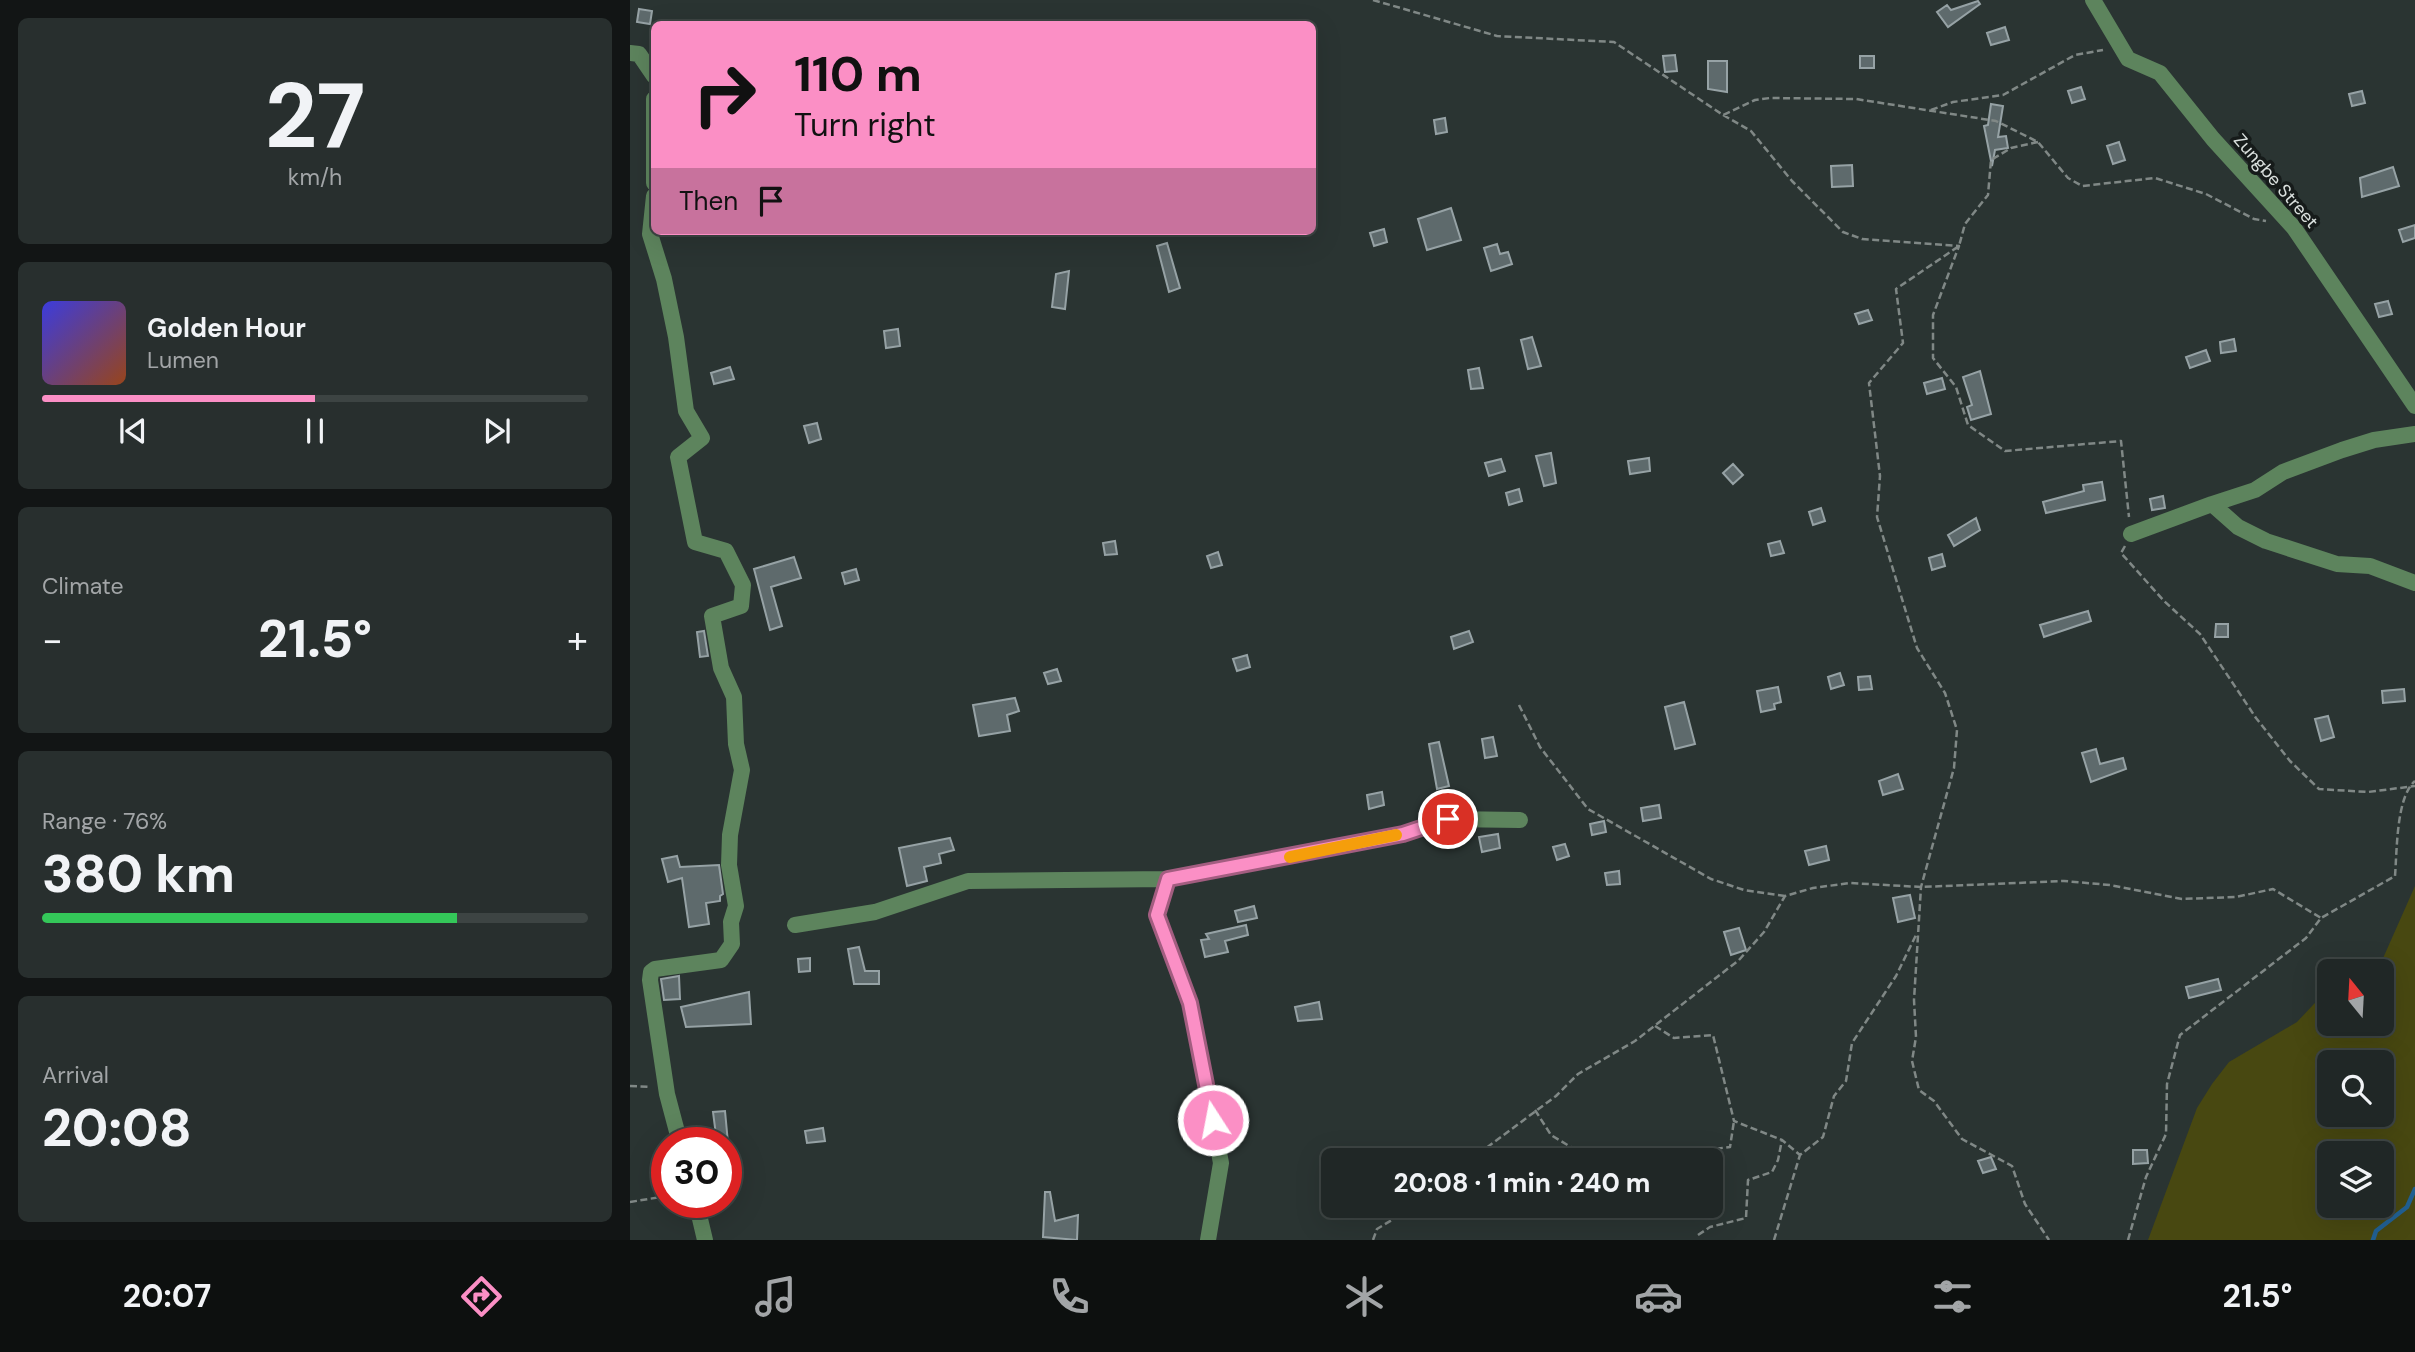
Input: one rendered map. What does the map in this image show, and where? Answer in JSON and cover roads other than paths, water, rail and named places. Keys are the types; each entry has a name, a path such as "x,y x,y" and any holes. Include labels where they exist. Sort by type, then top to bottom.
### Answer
{"street":[{"name":"Zungbe Street","path":"2093,0 2128,59 2160,73 2221,148 2294,228 2415,406"},
{"path":"630,54 639,54 651,72"},
{"path":"651,224 650,234 664,279 676,337 686,411 702,438 678,457 695,542 726,551 743,585 741,606 712,616 721,668 734,697 736,744 742,770 730,835 729,865 736,906 731,922 732,944 721,960 651,972 656,1034 676,1127"},
{"path":"2131,534 2255,490 2283,472 2342,450 2374,440 2415,434"},
{"path":"2211,504 2238,527 2266,541 2337,565 2370,566 2415,583"},
{"path":"795,925 876,912 968,881 1168,879 1403,834 1448,819 1520,820"},
{"path":"1168,879 1157,915 1190,1003 1222,1163 1208,1240"},
{"path":"700,1218 705,1240"}],"waterway":[{"path":"2373,1240 2376,1231 2407,1207 2415,1189"}]}
